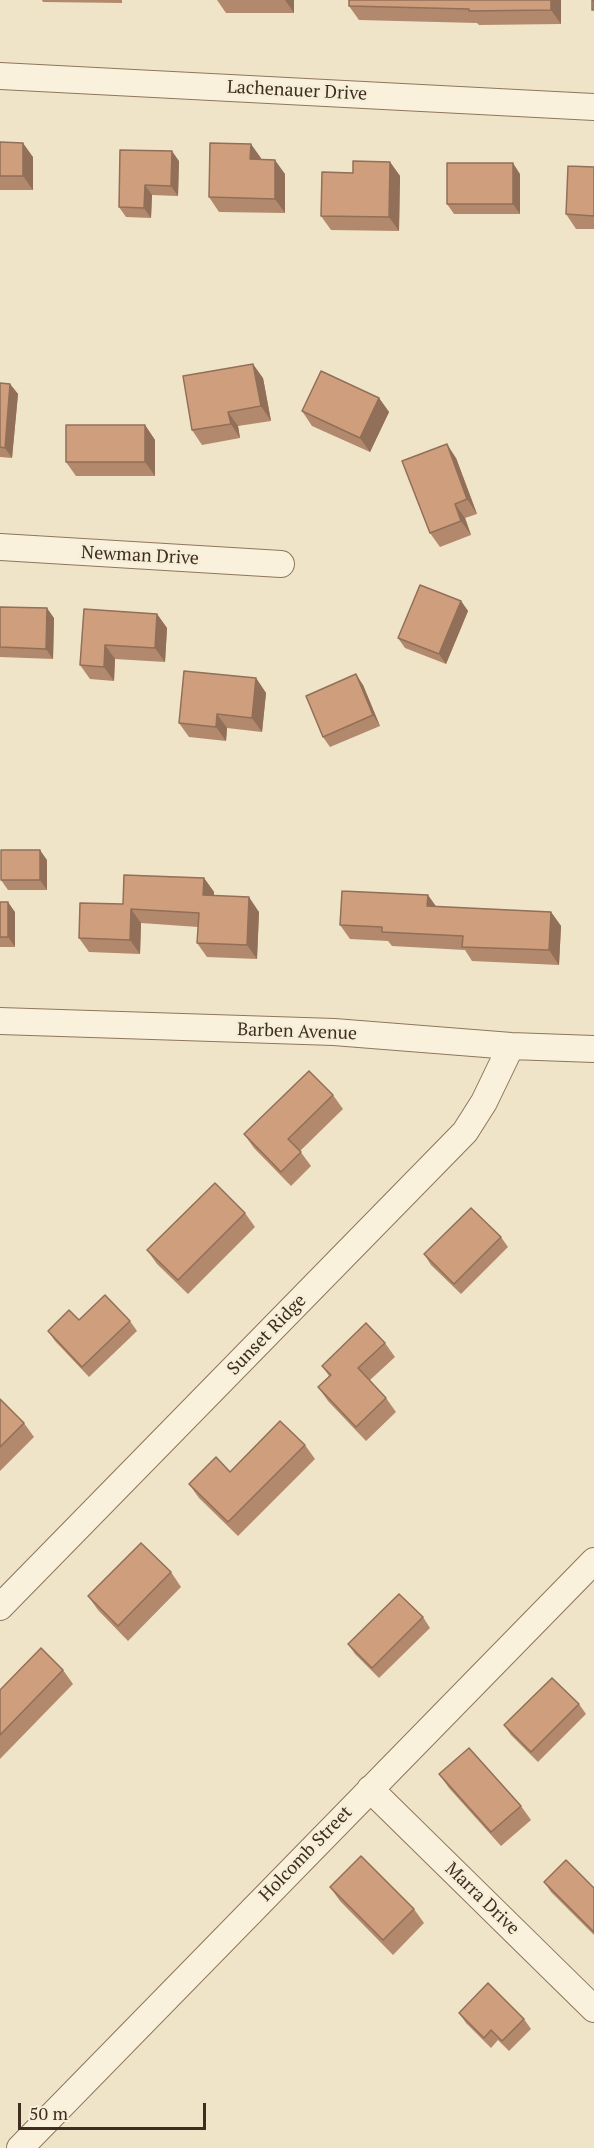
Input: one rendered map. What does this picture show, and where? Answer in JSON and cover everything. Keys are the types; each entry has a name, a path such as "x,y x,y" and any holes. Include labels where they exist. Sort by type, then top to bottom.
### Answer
{"street":[{"name":"Lachenauer Drive","path":"0,76 594,107"},
{"name":"Newman Drive","path":"0,548 281,564"},
{"name":"Barben Avenue","path":"0,1021 334,1032 511,1046 594,1049"},
{"name":"Sunset Ridge","path":"0,1607 465,1132 484,1102 511,1046"},
{"name":"Holcomb Street","path":"20,2148 594,1561"},
{"name":"Marra Drive","path":"370,1789 594,2009"}],"building":[{"path":"349,0 551,0 551,10 469,11 469,9 349,6"},
{"path":"0,142 23,143 23,176 0,176"},
{"path":"210,143 251,144 250,159 275,160 275,199 209,197"},
{"path":"120,150 172,151 171,186 145,185 144,208 119,207"},
{"path":"353,161 390,162 389,217 321,216 322,172 353,173"},
{"path":"447,163 513,163 513,204 447,204"},
{"path":"568,166 594,167 594,216 566,214"},
{"path":"253,364 261,406 228,412 231,424 192,430 183,376"},
{"path":"321,371 379,398 360,438 302,411"},
{"path":"0,383 10,384 5,448 0,447"},
{"path":"66,425 145,425 145,462 66,462"},
{"path":"447,444 467,499 455,504 461,521 430,533 402,461"},
{"path":"420,585 461,601 439,654 398,638"},
{"path":"0,607 47,608 46,649 0,647"},
{"path":"84,609 157,614 155,648 105,645 104,667 80,665"},
{"path":"184,671 256,678 252,718 217,714 216,727 179,723"},
{"path":"356,674 373,715 323,737 306,696"},
{"path":"1,850 40,850 40,880 1,880"},
{"path":"124,875 204,878 203,895 249,897 247,945 197,943 199,913 131,909 130,940 79,938 80,903 123,904"},
{"path":"342,891 428,895 427,906 551,912 549,950 462,947 463,936 382,932 382,927 340,925"},
{"path":"0,902 8,902 8,937 0,937"},
{"path":"309,1071 333,1095 288,1139 301,1152 281,1172 244,1134"},
{"path":"215,1183 245,1213 178,1280 147,1250"},
{"path":"471,1208 501,1237 454,1284 424,1254"},
{"path":"105,1295 130,1321 82,1367 48,1331 69,1310 79,1320"},
{"path":"366,1323 385,1343 358,1368 386,1398 356,1427 318,1387 331,1375 322,1366"},
{"path":"0,1399 24,1423 0,1447"},
{"path":"280,1421 305,1445 228,1522 189,1484 216,1457 230,1472"},
{"path":"141,1543 171,1572 118,1626 88,1596"},
{"path":"399,1594 423,1617 372,1668 348,1644"},
{"path":"41,1648 63,1670 0,1735 0,1690"},
{"path":"552,1678 579,1704 531,1752 504,1725"},
{"path":"469,1748 521,1806 491,1832 439,1774"},
{"path":"361,1856 414,1909 383,1940 330,1887"},
{"path":"566,1860 594,1888 594,1932 544,1882"},
{"path":"488,1983 524,2019 502,2041 491,2030 484,2038 459,2013"}]}
